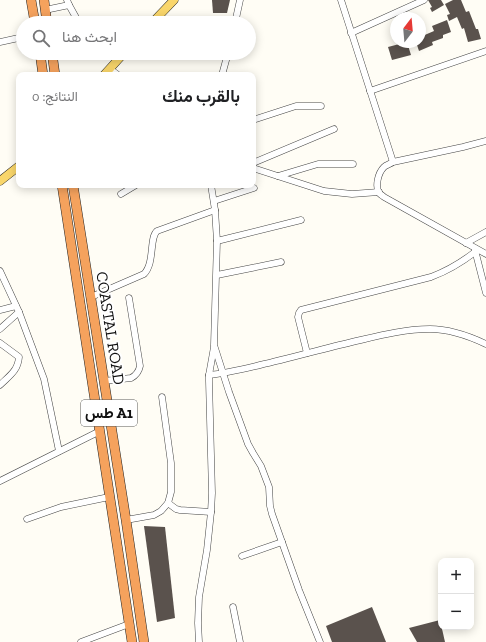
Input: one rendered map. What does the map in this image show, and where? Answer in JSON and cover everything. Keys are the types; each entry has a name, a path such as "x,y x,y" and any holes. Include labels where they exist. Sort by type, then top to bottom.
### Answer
{"highway":[{"path":"31,0 34,16"},
{"path":"44,0 46,16"},
{"path":"41,60 43,72"},
{"path":"53,60 55,72"},
{"name":"COASTAL ROAD","path":"62,188 132,642"},
{"name":"COASTAL ROAD","path":"73,188 144,642"}],"main road":[{"path":"159,16 174,0"},
{"path":"107,72 118,60"},
{"path":"0,181 16,168"}],"street":[{"path":"237,16 240,0"},
{"path":"340,0 393,162"},
{"path":"351,33 424,0"},
{"path":"45,10 68,3 75,16"},
{"path":"0,42 16,39"},
{"path":"370,92 486,51"},
{"path":"223,72 226,60"},
{"path":"256,119 296,106 321,106"},
{"path":"256,162 334,129"},
{"path":"486,141 385,165 378,178 377,186 379,192 384,198 466,243 475,250 486,254"},
{"path":"278,176 318,164 352,164"},
{"path":"256,169 324,191 352,194 379,192"},
{"path":"120,194 131,188"},
{"path":"199,642 199,597 207,550 212,493 209,375 214,345 218,241 212,188"},
{"path":"214,201 254,188"},
{"path":"90,297 144,274 150,260 156,232 215,210"},
{"path":"218,241 301,220"},
{"path":"466,243 486,232"},
{"path":"475,250 486,293"},
{"path":"306,353 298,317 302,310 431,277 453,267 475,250"},
{"path":"216,275 281,262"},
{"path":"0,272 18,309 44,378 59,451"},
{"path":"104,381 131,378 135,376 139,370 140,366 129,298"},
{"path":"0,310 18,309"},
{"path":"0,329 18,309"},
{"path":"209,375 223,373 388,333 413,330 431,329 456,333 486,344"},
{"path":"0,343 19,357 16,369 0,385"},
{"path":"214,345 248,444 266,477 269,487 272,514 299,590 320,642"},
{"path":"126,520 154,515 161,511 168,503 171,492 171,462 162,397"},
{"path":"0,480 100,431"},
{"path":"27,519 61,507 109,497"},
{"path":"168,503 180,510 211,512"},
{"path":"242,556 282,542"},
{"path":"233,607 240,642"},
{"path":"81,642 91,640 129,624"}],"building":[{"path":"212,0 230,0 227,13 213,13"},
{"path":"428,0 441,0 444,5 432,12 430,8 432,7"},
{"path":"453,0 461,0 466,12 469,11 481,39 468,42 464,28 462,29 457,17 449,21 447,15 450,14 445,4"},
{"path":"447,20 451,32 443,35 443,38 432,42 433,45 426,48 426,34 434,31 432,26"},
{"path":"388,47 409,48 411,55 392,60"},
{"path":"418,48 426,48 419,51"},
{"path":"144,526 165,527 175,618 157,622"},
{"path":"372,607 386,642 332,642 326,626"},
{"path":"438,621 438,630 442,630 445,642 417,642 409,628"}]}
